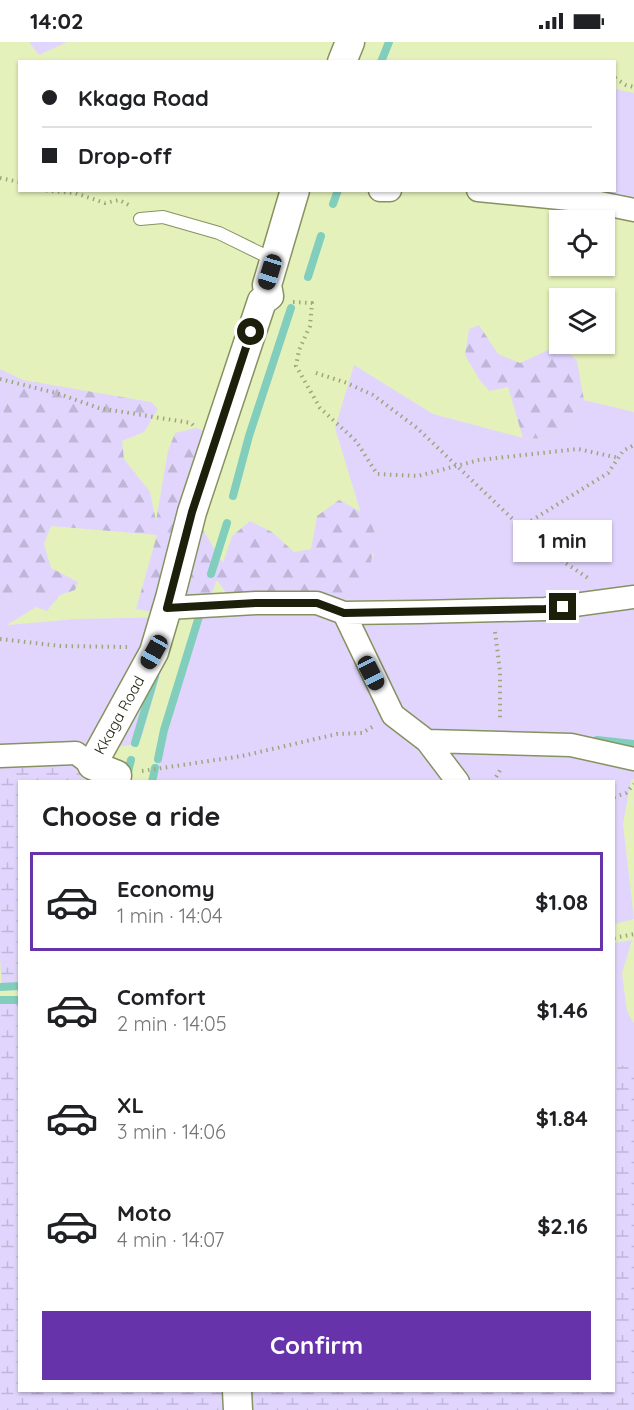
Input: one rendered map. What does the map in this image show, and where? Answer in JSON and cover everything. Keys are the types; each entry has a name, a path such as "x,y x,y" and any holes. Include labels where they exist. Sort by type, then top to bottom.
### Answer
{"street":[{"path":"343,60 350,42"},
{"name":"Kkaga Road","path":"108,774 154,652 192,512 213,446 262,301 269,296 267,285 294,192"},
{"path":"498,192 590,201 634,210"},
{"path":"167,608 256,603 317,603 344,613 545,609 626,598"},
{"path":"344,613 393,715 427,741 456,780"},
{"path":"427,741 571,745 634,759"},
{"path":"0,756 76,753 108,774"},
{"path":"237,1392 238,1410"}],"lane":[{"path":"140,219 163,217 219,233 274,260"}],"path":[{"path":"616,79 634,87"},
{"path":"0,178 18,182"},
{"path":"58,192 75,194 105,203 119,200 129,206 140,219"},
{"path":"262,301 312,303 310,326 299,350 296,366 320,408 356,441 376,474 418,476 479,460 578,449 619,458"},
{"path":"316,373 347,383 373,395 417,429 543,548 626,598"},
{"path":"0,379 56,393 99,408 191,423 213,446"},
{"path":"521,527 608,473 623,452 634,445"},
{"path":"491,610 500,671 500,723"},
{"path":"0,639 61,646 139,647 154,652"},
{"path":"108,774 242,756 337,734 362,733 393,715"},
{"path":"615,797 626,793 634,784"},
{"path":"615,938 634,934"}],"green space":[{"path":"29,42 67,42 39,55"},
{"path":"616,89 634,93 634,206 581,192 616,192"},
{"path":"479,325 498,354 520,363 549,350 549,354 570,354 577,361 584,400 551,439 523,438 508,387 489,391 479,379 465,355 469,329"},
{"path":"354,365 433,414 523,438 551,439 584,400 634,412 634,587 549,599 340,606 328,601 374,556 335,428"},
{"path":"0,369 23,380 0,419"},
{"path":"23,380 151,402 158,409 144,432 122,441 124,459 150,492 156,521 168,451 175,433 196,428 216,435 200,525 223,563 232,536 250,521 272,532 294,552 311,549 317,516 339,500 369,516 376,537 369,571 348,594 326,599 226,593 217,580 208,602 165,614 136,609 157,535 51,526 44,544 51,568 78,582 75,590 60,595 47,611 36,607 34,587 0,609 0,419"},
{"path":"34,587 36,607 7,625 76,619 175,617 141,739 130,745 117,747 0,750 0,609"},
{"path":"634,600 634,748 425,733 397,711 356,620"},
{"path":"199,605 290,606 337,620 406,733 446,780 151,780"},
{"path":"444,749 634,760 634,779 631,780 623,824 634,919 615,924 615,780 465,780"},
{"path":"107,760 133,762 128,780 18,780 18,988 2,987 0,763"},
{"path":"632,940 622,973 627,1011 634,1024 634,1068 620,1065 615,1070 615,943"},
{"path":"18,997 18,1392 224,1392 225,1410 0,1410 0,998"},
{"path":"620,1065 634,1068 634,1410 249,1410 249,1392 615,1392 615,1070"}],"waterway":[{"path":"382,60 389,42"},
{"path":"333,204 337,192"},
{"path":"308,277 321,236"},
{"path":"233,496 249,436 291,308"},
{"path":"211,574 227,523"},
{"path":"158,759 164,730 201,610"},
{"path":"135,743 155,676"},
{"path":"597,740 634,744"},
{"path":"127,776 131,760"},
{"path":"152,780 155,768"},
{"path":"0,987 18,986"},
{"path":"0,1000 18,1000"}],"route":[{"path":"251,332 192,512 167,608 256,603 317,603 344,613 563,607"}]}
